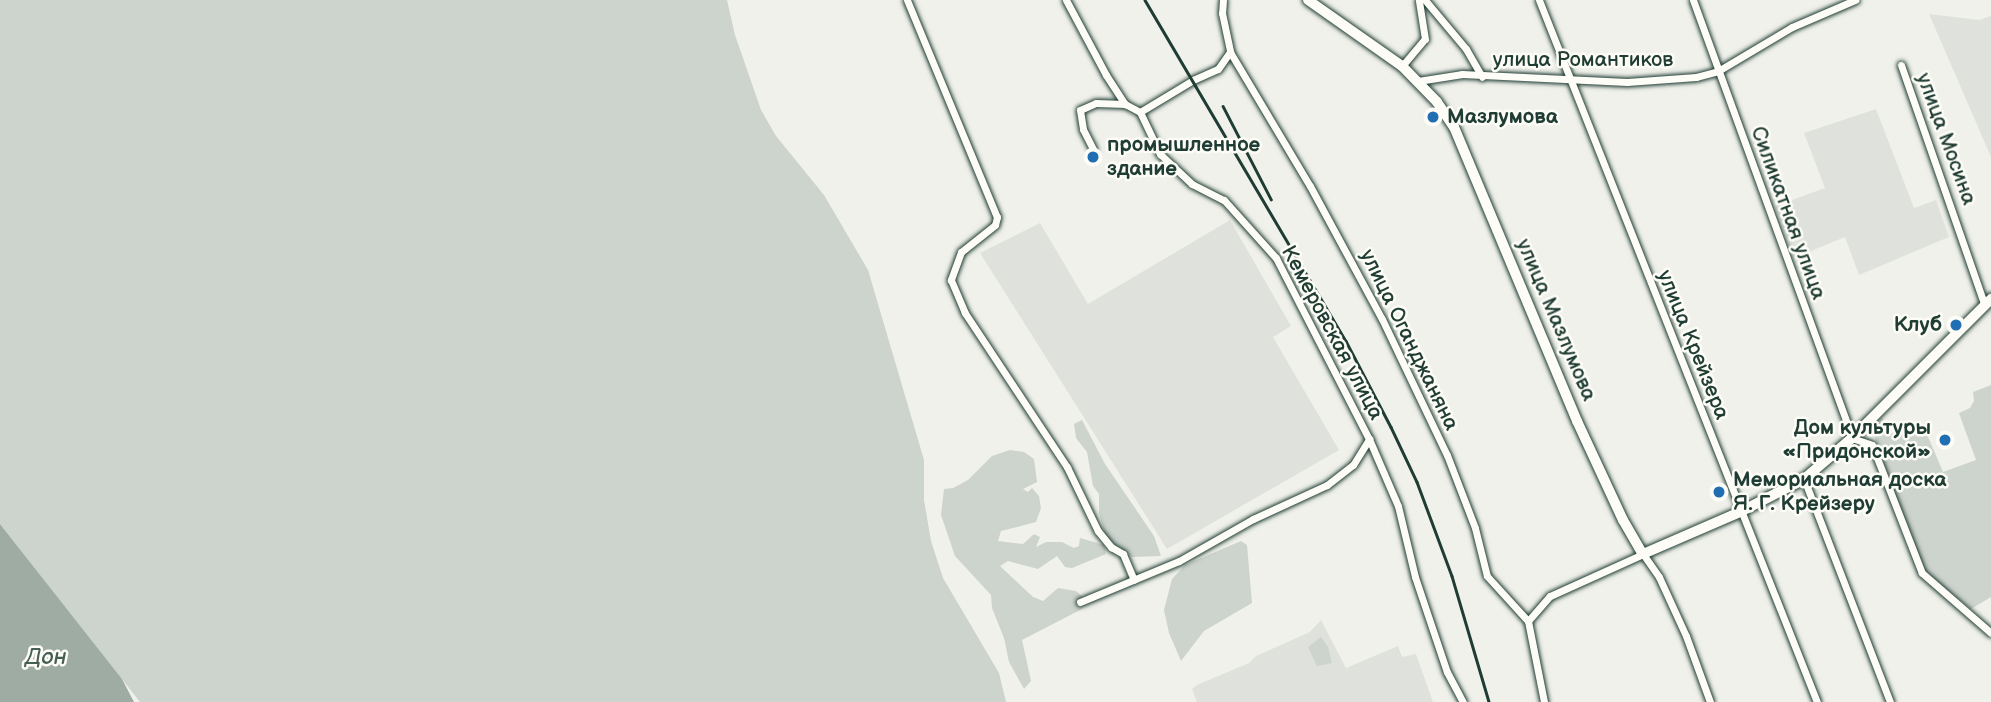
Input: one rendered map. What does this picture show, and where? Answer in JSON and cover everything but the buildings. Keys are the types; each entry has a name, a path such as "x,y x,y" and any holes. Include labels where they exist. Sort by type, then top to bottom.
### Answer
{"street":[{"path":"907,0 998,217 995,225 961,252 951,280 965,313 1067,467 1098,531 1111,547 1123,554 1134,580"},
{"path":"1066,0 1106,75 1125,104"},
{"name":"улица Оганджаняна","path":"1223,0 1222,13 1230,52 1310,186 1382,319 1447,455 1475,528 1487,576 1528,621"},
{"name":"улица Мазлумова","path":"1308,0 1402,66 1418,81 1454,127 1577,421 1623,520 1656,571 1710,702"},
{"path":"1402,66 1425,39 1419,0"},
{"path":"1425,0 1466,49 1482,77"},
{"name":"улица Крейзера","path":"1539,0 1816,702"},
{"name":"Силикатная улица","path":"1693,0 1852,438"},
{"name":"улица Романтиков","path":"1418,81 1462,74 1482,77 1669,80 1718,71 1792,27 1855,0"},
{"path":"1093,149 1083,129 1080,110 1096,103 1125,104 1140,112 1195,79 1218,69 1230,52"},
{"name":"улица Мосина","path":"1901,65 1988,302"},
{"name":"Кемеровская улица","path":"1140,112 1160,154 1175,171 1192,184 1224,200 1276,258 1369,439 1398,506 1415,577 1447,672 1463,702"},
{"path":"1544,702 1528,621 1550,596 1740,512 1804,479 1852,438 1988,302"},
{"path":"1852,438 1872,445 1922,573 1991,633"},
{"path":"1080,602 1179,561 1253,519 1327,485 1353,465 1369,439"},
{"path":"1804,479 1890,702"}],"shaded area":[{"path":"0,0 727,0 735,35 761,110 776,136 824,195 868,270 924,460 924,500 931,541 943,578 999,673 1006,702 140,702 0,524"},
{"path":"1929,14 1979,20 1991,16 1991,157"},
{"path":"1876,109 1914,208 1936,200 1949,237 1859,275 1845,237 1794,258 1775,206 1825,188 1804,133"},
{"path":"1230,220 1291,326 1273,337 1339,450 1167,549 980,253 1040,223 1088,304"},
{"path":"1991,385 1991,597 1971,609 1922,569 1871,427 1882,417 1889,434 1923,425 1943,472 1976,460 1959,413 1970,408 1974,401 1973,392"},
{"path":"1082,420 1105,464 1154,536 1161,556 1132,557 1106,537 1099,513 1099,494 1093,486 1087,452 1076,438 1074,424"},
{"path":"1010,450 1024,452 1034,459 1037,482 1023,489 1028,492 1032,488 1039,496 1041,508 1036,522 1001,531 998,541 1023,544 1034,534 1040,537 1036,547 1046,542 1062,542 1074,548 1079,546 1080,538 1104,545 1106,554 1072,568 1065,567 1057,556 1038,569 1008,561 1000,566 1033,597 1043,601 1058,588 1076,591 1086,600 1082,609 1022,640 1031,681 1024,689 1009,662 1004,638 992,608 991,595 955,556 941,515 944,489 953,488 968,480 992,456"},
{"path":"1241,541 1247,545 1252,603 1204,631 1181,661 1169,633 1164,610 1172,579 1185,565"},
{"path":"1321,620 1346,668 1398,646 1402,657 1416,654 1433,702 1197,702 1192,689 1197,685 1249,663 1256,656 1310,632"},
{"path":"1321,637 1328,647 1332,663 1317,666 1308,647"}],"water":[{"name":"Дон","path":"0,524 122,679 134,702 0,702"}],"railway":[{"path":"1145,0 1346,341 1391,427 1417,482 1452,576 1489,702"},
{"path":"1223,106 1271,199"}],"place":[{"name":"Мазлумова","path":"1433,117"},
{"name":"промышленное здание","path":"1093,157"},
{"name":"Клуб","path":"1956,325"},
{"name":"Дом культуры «Придонской»","path":"1945,440"},
{"name":"Мемориальная доска Я. Г. Крейзеру","path":"1719,492"}]}
